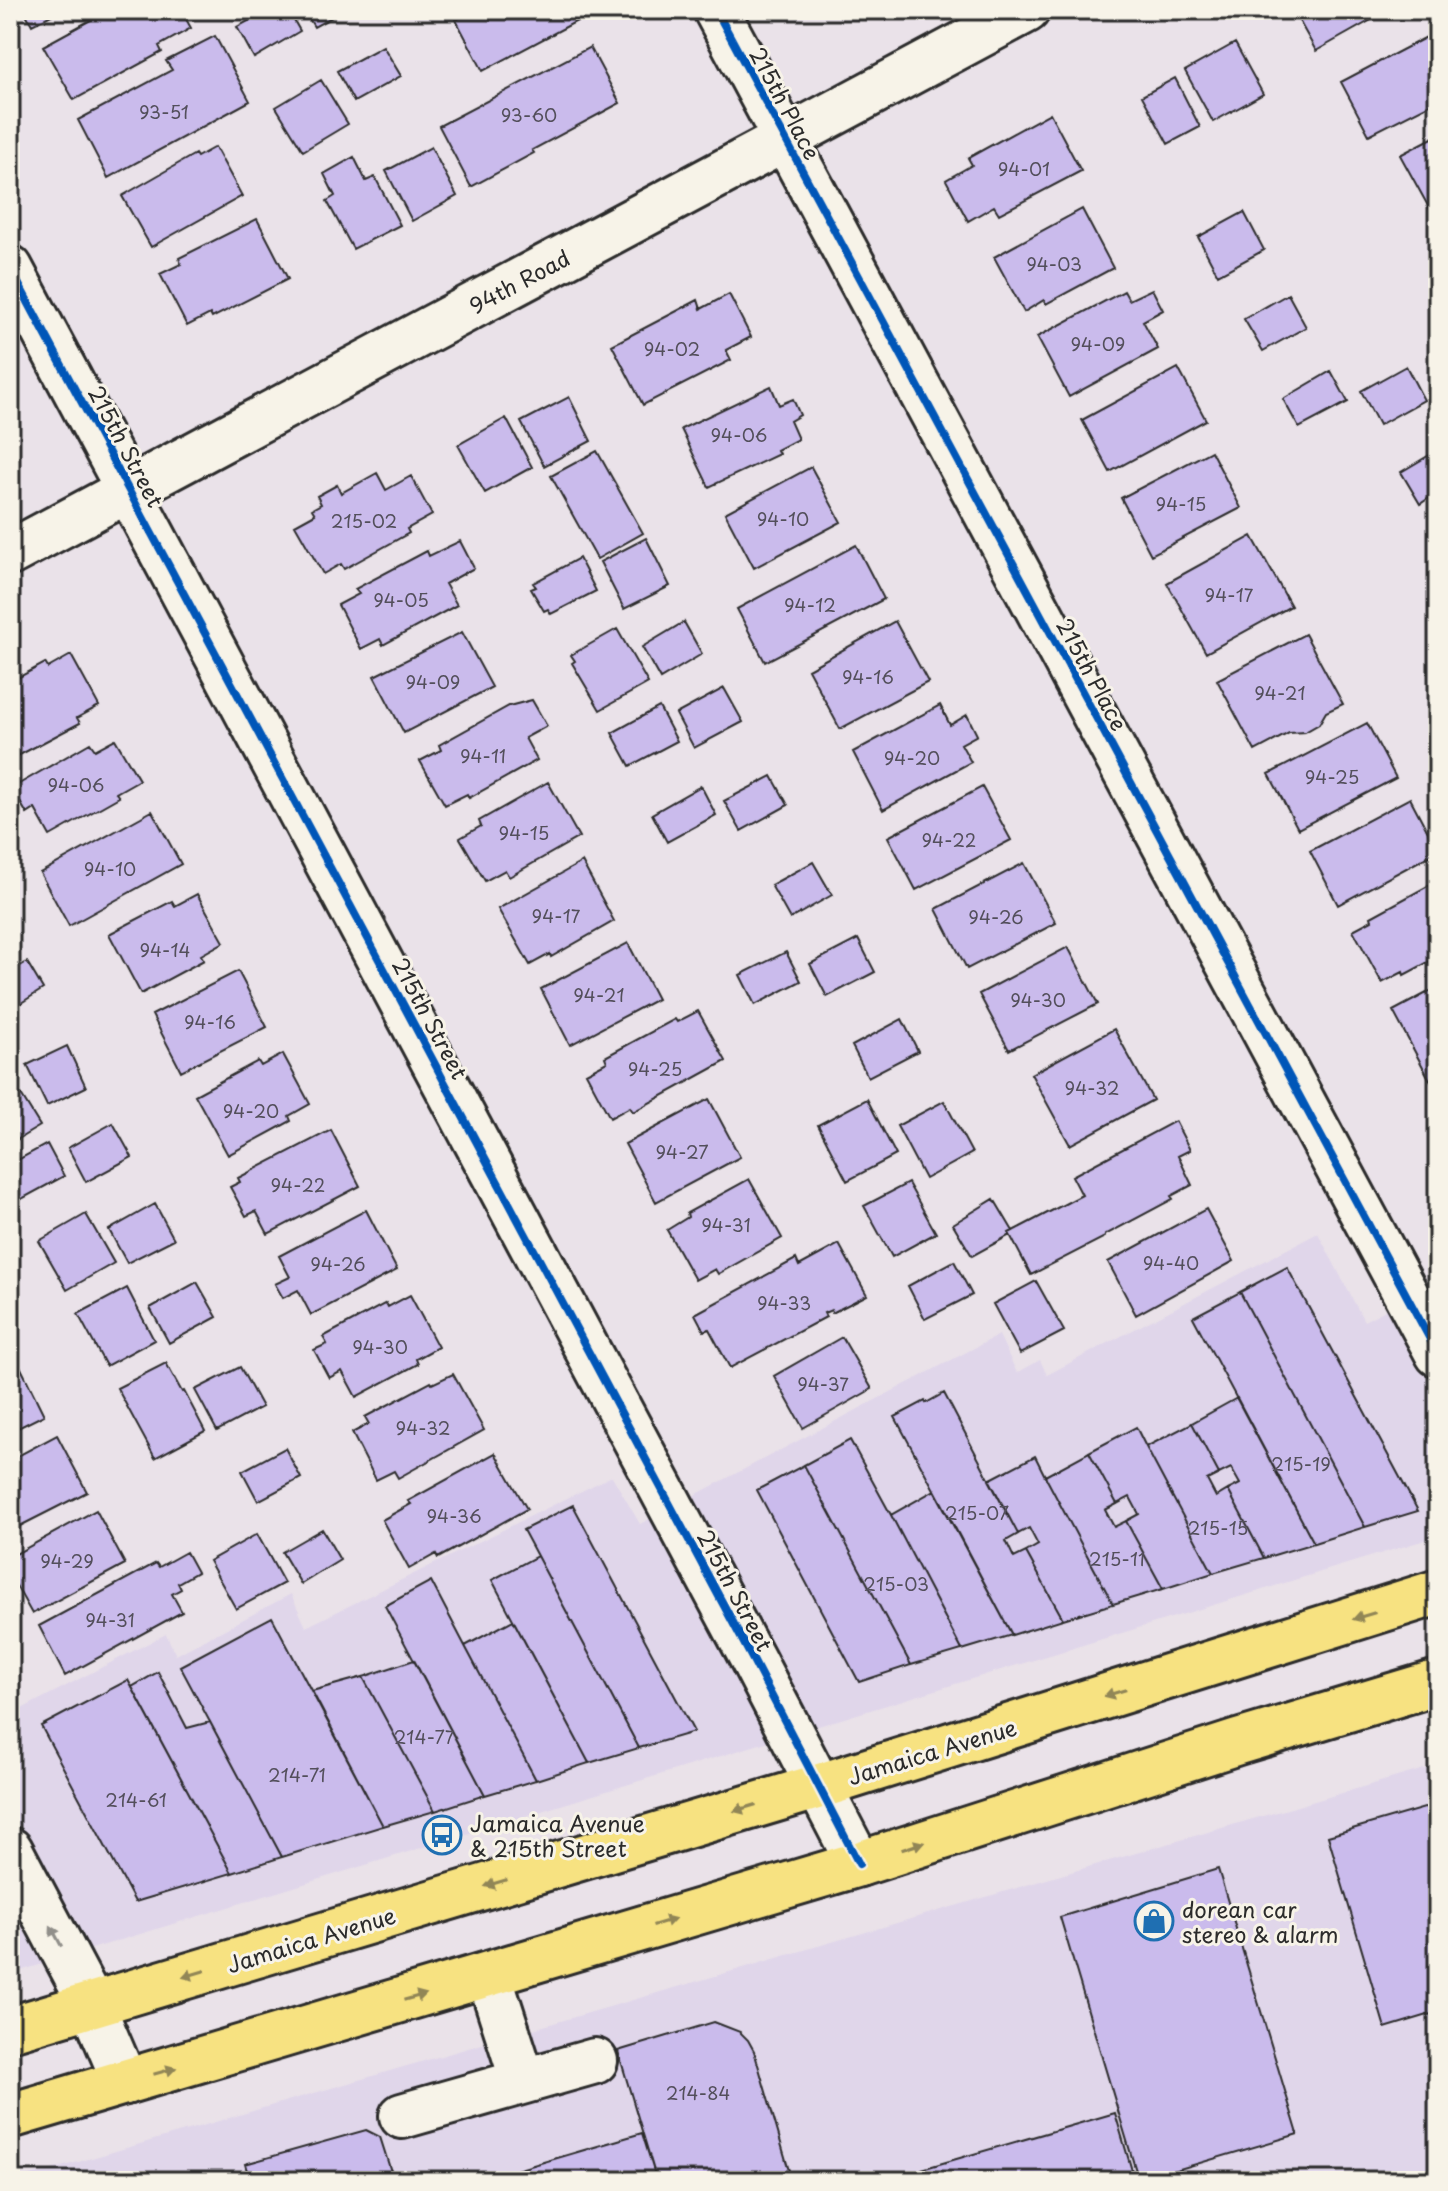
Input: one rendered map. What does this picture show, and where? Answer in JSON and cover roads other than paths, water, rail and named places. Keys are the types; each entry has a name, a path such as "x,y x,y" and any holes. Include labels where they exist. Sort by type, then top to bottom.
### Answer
{"main road":[{"name":"Jamaica Avenue","path":"10,2029 820,1786 1438,1592"},
{"path":"10,2116 859,1864 1238,1742 1438,1682"}],"street":[{"name":"215th Place","path":"716,10 1438,1354"},
{"name":"94th Road","path":"10,553 1027,10"},
{"name":"215th Street","path":"10,268 859,1864"},
{"path":"10,1850 92,2005 125,2082"},
{"path":"489,1975 523,2081"},
{"path":"402,2116 595,2061"}],"place":[{"name":"Jamaica Avenue & 215th Street","path":"442,1835"},
{"name":"dorean car stereo & alarm","path":"1154,1921"}]}
